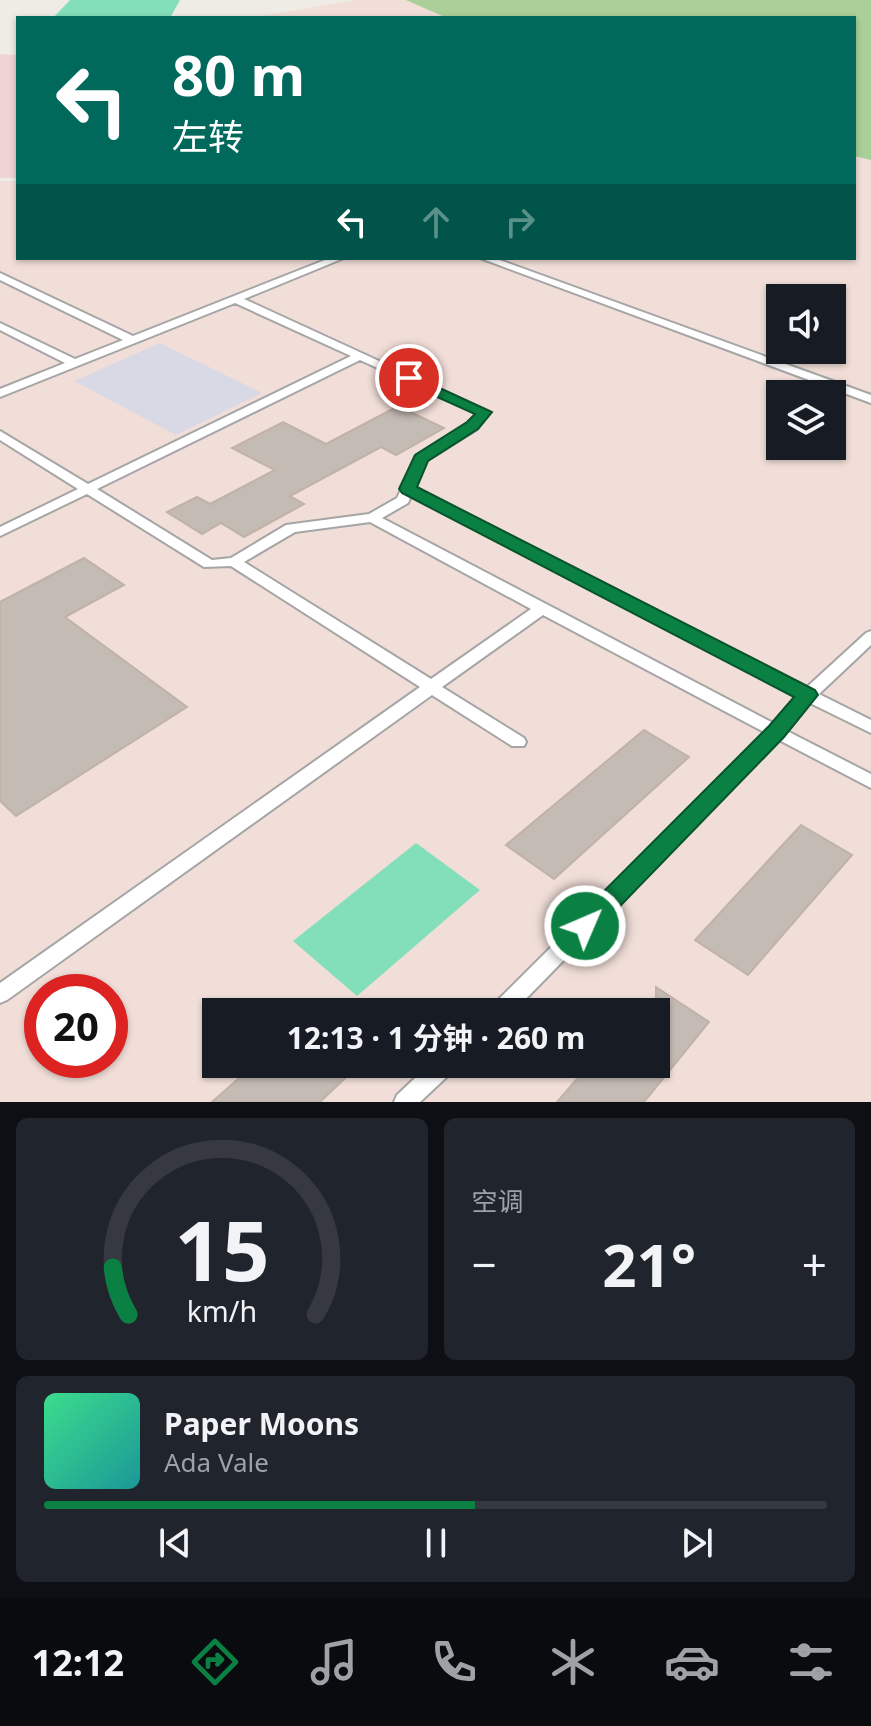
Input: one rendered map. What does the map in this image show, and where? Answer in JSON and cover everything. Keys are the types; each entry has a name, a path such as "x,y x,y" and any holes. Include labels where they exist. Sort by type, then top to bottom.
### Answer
{"lane":[{"path":"0,393 334,260"},
{"path":"490,260 871,399"},
{"path":"0,276 132,340"},
{"path":"0,435 209,564 234,562 291,528 372,518 403,500 421,459 473,426 484,412 235,299"},
{"path":"0,326 76,364"},
{"path":"0,532 359,356"},
{"path":"408,489 871,727"},
{"path":"372,518 871,782"},
{"path":"234,562 518,742"},
{"path":"0,994 542,608"},
{"path":"513,998 777,732 808,695 871,636"},
{"path":"405,1102 430,1078"}],"shaded area":[{"path":"356,0 446,0 476,16 260,16"},
{"path":"0,54 16,55 16,178 0,178"},
{"path":"856,156 871,160 871,1102 0,1102 0,181 16,181 16,260 856,260"},
{"path":"160,343 262,393 176,435 74,381"}],"green space":[{"path":"70,0 180,0 171,16 55,16"},
{"path":"406,0 871,0 871,160 856,156 856,16 442,16"},
{"path":"416,843 480,890 357,996 293,941"}],"building":[{"path":"398,406 444,428 396,455 381,447 290,496 304,504 244,537 221,523 202,534 167,512 197,497 210,504 275,470 232,448 283,422 326,444"},
{"path":"84,558 124,585 65,617 187,707 16,816 0,801 0,602"},
{"path":"644,730 689,757 554,879 506,845"},
{"path":"801,825 852,855 748,975 695,940"},
{"path":"656,987 709,1022 670,1070 670,998 656,998"},
{"path":"239,1078 345,1078 320,1102 212,1102"},
{"path":"578,1078 664,1078 644,1102 557,1102"}],"route":[{"path":"409,378 484,412 473,426 421,459 408,489 808,695 777,732 585,926"}]}
